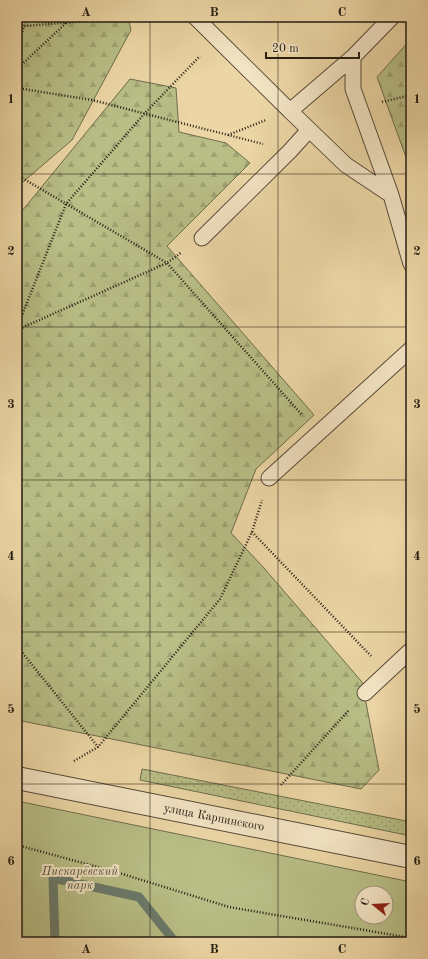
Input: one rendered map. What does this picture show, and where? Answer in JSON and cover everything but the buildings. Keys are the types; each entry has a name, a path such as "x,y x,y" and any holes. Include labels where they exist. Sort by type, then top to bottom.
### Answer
{"street":[{"name":"улица Карпинского","path":"17,778 411,857"}],"lane":[{"path":"195,17 346,165 391,195"},
{"path":"290,111 353,57 392,17"},
{"path":"353,57 353,89 391,195 411,264"},
{"path":"202,238 290,151 309,130"},
{"path":"269,478 411,349"},
{"path":"365,693 411,650"}],"path":[{"path":"17,52 26,17"},
{"path":"17,31 24,26 137,17"},
{"path":"17,69 67,23"},
{"path":"17,329 66,204 144,114 217,38"},
{"path":"17,88 92,100 290,151"},
{"path":"359,107 411,95"},
{"path":"228,135 290,111"},
{"path":"17,175 167,262 318,433"},
{"path":"17,329 167,262 202,238"},
{"path":"17,646 98,747 220,599 252,532 269,478"},
{"path":"252,532 387,673"},
{"path":"281,785 365,693"},
{"path":"17,845 116,872 229,907 411,938"}],"green space":[{"path":"17,17 128,17 131,30 72,140 17,187"},
{"path":"411,39 411,171 377,77"},
{"path":"130,79 176,88 179,132 226,143 250,163 167,246 314,415 256,469 231,533 264,568 362,682 379,770 361,789 17,720 17,217"},
{"path":"142,769 411,822 411,836 140,780"},
{"name":"Пискарёвский парк","path":"17,801 411,882 411,942 17,942"}],"waterway":[{"path":"55,942 53,878 139,897 175,942"}]}
